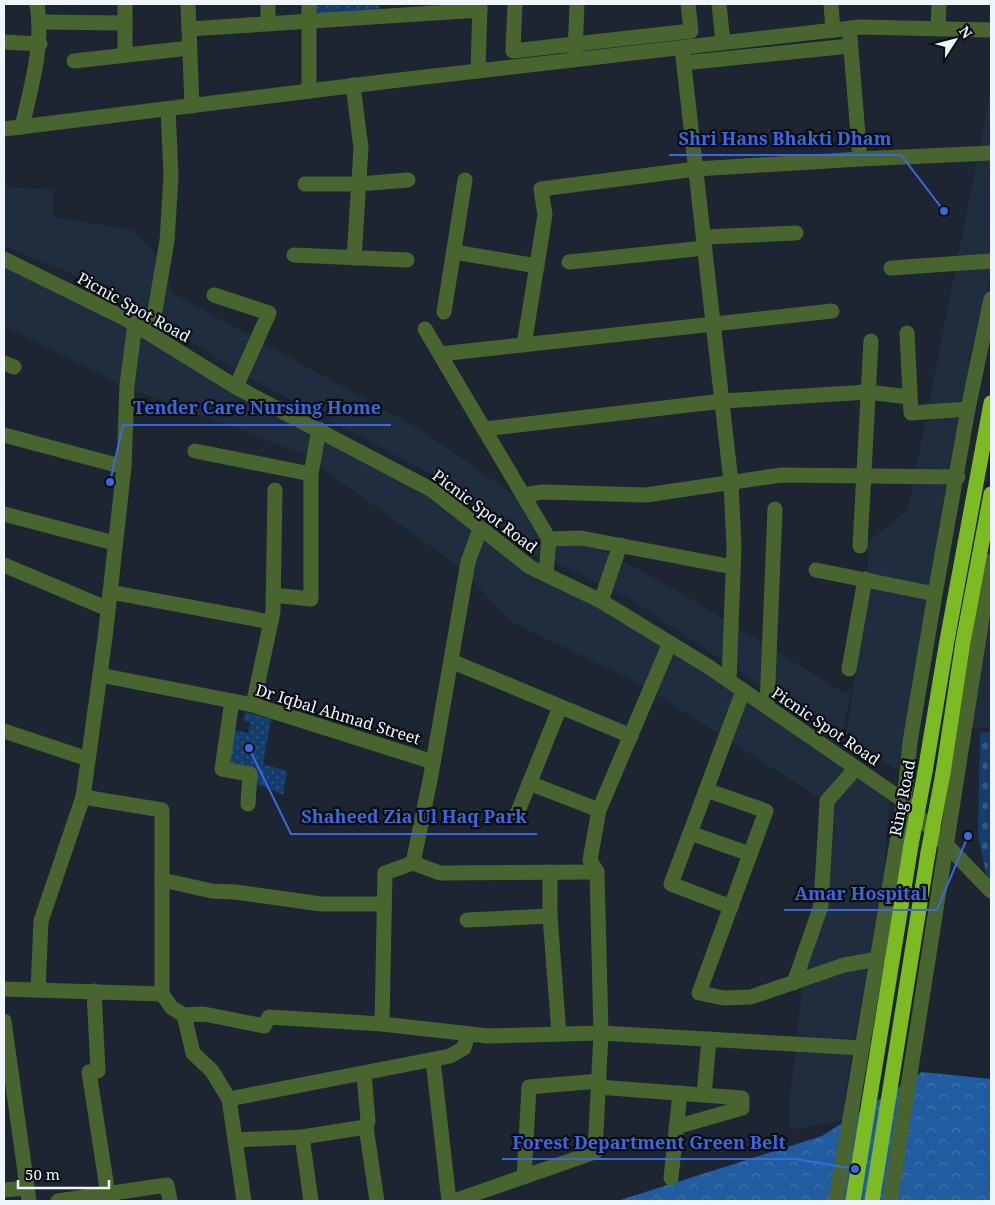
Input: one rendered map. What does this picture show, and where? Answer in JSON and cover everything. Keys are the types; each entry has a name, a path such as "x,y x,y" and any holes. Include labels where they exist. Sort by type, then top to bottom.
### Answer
{"highway":[{"name":"Ring Road","path":"853,1201 908,865 991,402"},
{"path":"872,1201 922,888 950,776 963,642 991,494"}],"street":[{"path":"22,127 40,44 40,22 36,4"},
{"path":"125,4 125,54"},
{"path":"188,4 192,106"},
{"path":"268,4 268,24"},
{"path":"309,4 309,91"},
{"path":"515,4 513,51 691,31 688,4"},
{"path":"575,60 576,4"},
{"path":"719,4 723,43"},
{"path":"831,4 833,30"},
{"path":"938,29 939,4"},
{"path":"189,29 309,22 386,10 480,7 478,71"},
{"path":"40,22 126,23"},
{"path":"849,28 860,158"},
{"path":"4,129 353,85 849,28 991,30"},
{"path":"4,42 40,44"},
{"path":"684,63 850,46"},
{"path":"74,61 190,48"},
{"path":"682,48 731,482 733,567 729,681"},
{"path":"353,85 361,148 354,258"},
{"path":"151,334 167,241 171,176 168,109"},
{"path":"524,345 544,215 541,189 696,169 860,158 991,153"},
{"path":"305,184 359,184 408,180"},
{"path":"444,312 465,180"},
{"path":"569,262 705,242 796,233"},
{"path":"454,252 537,266"},
{"path":"294,255 407,260"},
{"name":"Picnic Spot Road","path":"4,260 74,292 135,324 236,387 432,490 480,530 530,567 601,601 729,681 856,768 904,801 948,844"},
{"path":"891,268 991,261"},
{"path":"214,295 269,313 236,387"},
{"path":"836,1201 904,801 910,742 935,594 958,477 968,409 991,299"},
{"path":"440,354 832,311"},
{"path":"38,990 41,920 83,796 100,675 124,467 127,385 135,324"},
{"path":"425,329 549,539 546,575"},
{"path":"907,333 911,413 968,409"},
{"path":"860,546 870,341"},
{"path":"484,429 723,401 868,392 909,397"},
{"path":"273,595 311,599 311,474 318,429"},
{"path":"4,435 124,467"},
{"path":"195,451 311,474"},
{"path":"523,495 543,492 646,495 781,475 958,477"},
{"path":"253,705 271,622 275,490"},
{"path":"767,707 776,509"},
{"path":"4,514 114,543"},
{"path":"413,863 433,762 468,562 480,530"},
{"path":"549,539 581,538 733,567"},
{"path":"601,601 620,545"},
{"path":"890,1201 948,844 950,776 991,561"},
{"path":"4,565 108,609"},
{"path":"816,570 935,594"},
{"path":"849,669 865,580"},
{"path":"110,592 271,622"},
{"path":"454,1201 595,1152 601,1033 597,872 590,860 599,810 670,644"},
{"path":"451,661 631,736"},
{"name":"Dr Iqbal Ahmad Street","path":"100,675 253,705 433,762"},
{"path":"731,906 671,884 743,691"},
{"name":"Dr Iqbal Ahmad Street","path":"232,701 222,769 250,774 248,804"},
{"path":"516,814 560,706"},
{"path":"4,731 88,759"},
{"path":"794,983 821,906 826,801 856,768"},
{"path":"907,771 950,776"},
{"path":"529,783 599,810"},
{"path":"706,790 766,811 699,993 724,998 751,996 844,965 878,959"},
{"path":"83,796 162,810 162,994 172,1008 184,1015 204,1014 264,1026 269,1017 382,1024 488,1036 601,1033 862,1048"},
{"path":"690,833 750,854"},
{"path":"948,844 991,891"},
{"path":"382,1024 385,873 413,863 440,873 597,872"},
{"path":"550,872 550,916 559,1034"},
{"path":"162,880 212,891 235,892 322,904 384,904"},
{"path":"466,920 550,916"},
{"path":"4,989 162,994"},
{"path":"94,991 98,1071 89,1072 108,1198"},
{"path":"184,1015 193,1054 212,1071 229,1099 244,1201"},
{"path":"4,1021 10,1107 28,1195 4,1190"},
{"path":"229,1099 450,1056 464,1048 468,1034"},
{"path":"704,1095 709,1039"},
{"path":"433,1060 448,1201"},
{"path":"364,1073 368,1121 366,1127 377,1201"},
{"path":"524,1177 529,1087 598,1084 742,1098 742,1108 676,1128"},
{"path":"671,1178 680,1093"},
{"path":"234,1140 302,1137 366,1127"},
{"path":"302,1137 311,1201"},
{"path":"58,1201 108,1198 167,1185 170,1201"}],"shaded area":[{"path":"991,89 991,272 929,588 898,771 846,734 869,588 867,543 908,509"},
{"path":"4,153 7,184 10,187 54,189 54,217 132,230 158,256 173,293 424,432 518,498 549,536 599,548 676,590 846,694 851,690 842,736 753,681 631,600 563,566 537,557 439,478 242,374 127,301 74,275 4,246"},
{"path":"4,265 110,313 430,494 475,530 601,604 890,793 884,877 847,1081 843,1120 790,1130 789,1106 823,800 640,684 514,623 459,567 301,453 130,389 4,326"},
{"path":"991,591 991,727 972,728"}],"green space":[{"path":"316,4 379,4 379,12 316,15"},
{"path":"245,712 271,719 263,764 287,771 283,795 255,783 256,770 230,766 234,730 248,733 250,723 243,720"},
{"path":"991,732 991,882 987,877 978,836 980,733"},
{"path":"922,1072 991,1079 991,1201 617,1201 822,1136"}],"place":[{"name":"Shri Hans Bhakti Dham","path":"944,211"},
{"name":"Tender Care Nursing Home","path":"110,482"},
{"name":"Shaheed Zia Ul Haq Park","path":"249,748"},
{"name":"Amar Hospital","path":"968,836"},
{"name":"Forest Department Green Belt","path":"855,1169"}]}
